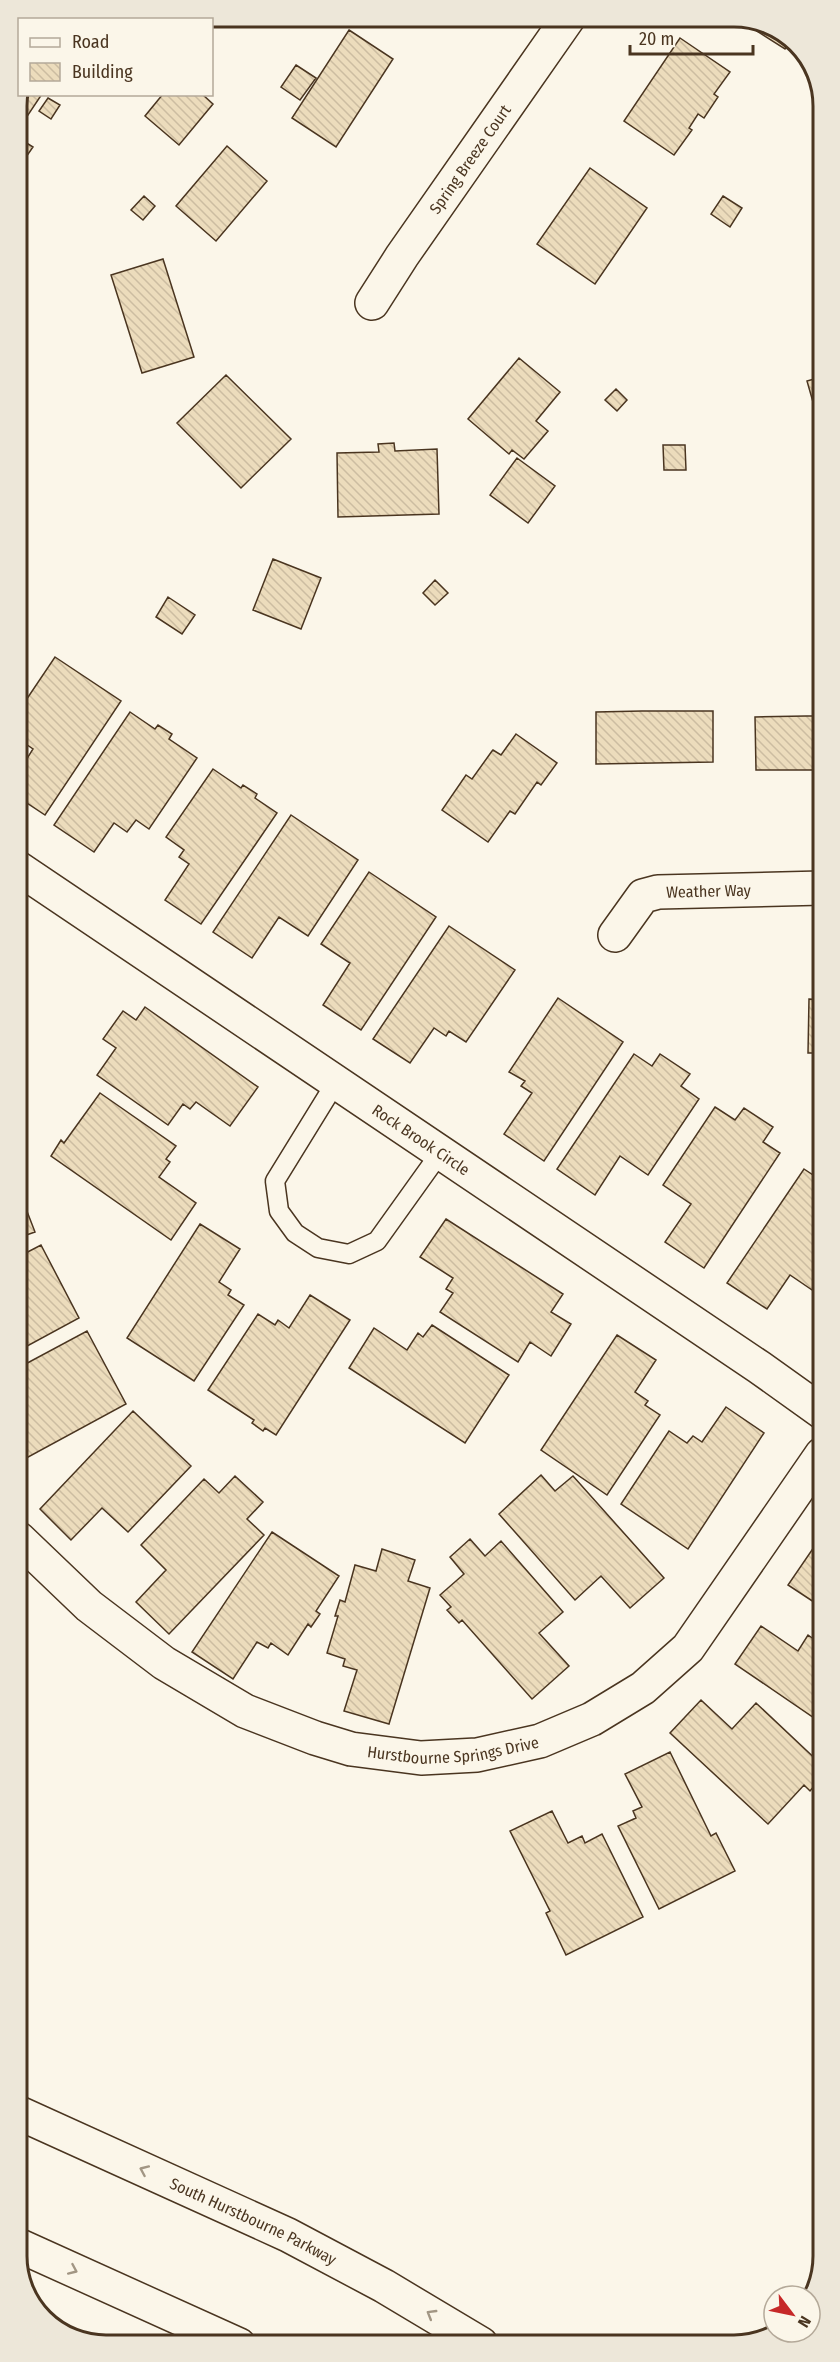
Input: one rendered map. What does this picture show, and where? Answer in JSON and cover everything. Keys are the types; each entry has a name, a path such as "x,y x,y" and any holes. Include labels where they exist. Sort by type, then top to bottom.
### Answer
{"street":[{"name":"Spring Breeze Court","path":"372,303 402,256 562,27"},
{"name":"Rock Brook Circle","path":"27,874 813,1406"},
{"name":"Weather Way","path":"615,935 643,896 658,892 813,888"},
{"name":"Hurstbourne Springs Drive","path":"27,1547 108,1621 164,1663 245,1711 351,1749 421,1758 477,1755 540,1741 592,1719 643,1688 688,1648 813,1467"},
{"name":"South Hurstbourne Parkway","path":"27,2117 288,2235 384,2286 466,2335"},
{"path":"27,2249 217,2335"}],"lane":[{"path":"336,1083 275,1181 279,1211 295,1233 318,1248 349,1254 377,1241 440,1153"}],"building":[{"path":"349,30 393,59 336,147 292,118"},
{"path":"756,30 782,43 786,47 785,49"},
{"path":"680,38 730,72 714,94 718,97 704,118 698,114 689,128 692,130 674,155 624,121"},
{"path":"296,65 316,78 300,100 281,87"},
{"path":"28,96 41,96 27,116"},
{"path":"161,96 204,96 213,104 179,145 145,116"},
{"path":"48,98 60,105 51,119 39,111"},
{"path":"27,143 33,147 27,156"},
{"path":"227,146 267,181 216,241 176,206"},
{"path":"590,168 647,208 595,284 537,244"},
{"path":"144,196 155,206 143,220 131,210"},
{"path":"723,196 742,208 730,227 711,214"},
{"path":"163,259 194,357 142,373 111,275"},
{"path":"519,358 560,392 536,421 548,431 524,459 512,450 509,454 468,419"},
{"path":"226,375 291,439 241,488 177,423"},
{"path":"813,379 813,402 807,381"},
{"path":"616,389 627,400 617,411 605,400"},
{"path":"394,443 395,451 437,449 439,514 338,517 337,453 379,452 378,444"},
{"path":"663,445 685,445 686,470 664,470"},
{"path":"517,458 555,486 528,523 490,495"},
{"path":"273,559 321,578 301,629 253,610"},
{"path":"435,580 448,593 435,605 423,593"},
{"path":"168,597 195,615 182,634 156,617"},
{"path":"55,657 121,701 45,815 27,803 27,759 33,749 27,745 27,699"},
{"path":"713,711 713,762 596,764 596,712"},
{"path":"130,712 155,729 158,725 172,734 169,739 197,758 149,829 136,820 127,832 114,823 94,852 54,825"},
{"path":"813,716 813,770 756,770 755,717"},
{"path":"516,734 557,763 541,785 537,782 515,814 510,811 488,842 442,810 466,775 472,779 492,751 501,755"},
{"path":"213,769 241,788 243,785 257,794 255,798 277,813 201,924 165,900 189,864 179,857 184,850 166,837"},
{"path":"291,815 358,860 308,936 279,917 252,958 213,932"},
{"path":"369,872 436,917 361,1030 323,1005 350,963 321,944"},
{"path":"449,926 515,970 466,1042 449,1031 446,1036 434,1028 410,1063 373,1039"},
{"path":"558,998 623,1042 544,1161 504,1134 532,1093 521,1086 525,1081 509,1072"},
{"path":"809,999 813,999 813,1053 808,1053"},
{"path":"145,1007 258,1087 230,1126 196,1102 190,1109 183,1104 168,1125 97,1075 116,1048 103,1039 123,1011 136,1020"},
{"path":"634,1054 652,1066 660,1054 690,1074 681,1086 699,1099 648,1175 620,1156 595,1195 557,1169"},
{"path":"100,1093 176,1146 166,1159 170,1162 159,1177 196,1203 171,1240 51,1156 61,1140 64,1143"},
{"path":"715,1107 735,1120 744,1108 773,1127 763,1142 780,1153 704,1268 665,1242 691,1204 663,1185"},
{"path":"804,1169 813,1175 813,1291 790,1275 767,1309 727,1283"},
{"path":"27,1211 35,1232 27,1235"},
{"path":"446,1219 563,1294 551,1312 571,1324 551,1356 530,1342 518,1362 440,1312 453,1293 446,1289 453,1278 420,1257"},
{"path":"200,1224 240,1249 219,1282 231,1290 228,1295 244,1305 194,1381 127,1338"},
{"path":"41,1245 79,1318 27,1346 27,1252"},
{"path":"310,1295 350,1320 276,1435 265,1428 263,1431 252,1423 254,1420 208,1390 258,1314 275,1325 278,1320 289,1328"},
{"path":"432,1325 509,1375 465,1443 349,1368 374,1328 407,1350 418,1333 423,1337"},
{"path":"87,1331 126,1404 27,1458 27,1363"},
{"path":"617,1335 656,1360 635,1392 648,1401 645,1405 660,1415 607,1495 541,1450"},
{"path":"726,1407 764,1433 688,1549 621,1504 669,1431 687,1443 693,1436 702,1442"},
{"path":"133,1411 191,1466 128,1532 102,1508 71,1540 40,1509"},
{"path":"541,1475 555,1491 573,1476 664,1578 630,1608 601,1576 575,1600 499,1514"},
{"path":"235,1476 263,1502 247,1519 264,1535 169,1634 136,1602 166,1570 141,1545 204,1479 219,1493"},
{"path":"272,1532 339,1576 316,1611 320,1614 311,1627 308,1624 288,1655 271,1643 268,1648 257,1642 233,1679 192,1652"},
{"path":"470,1539 485,1556 501,1541 563,1612 539,1633 569,1666 532,1699 462,1620 459,1623 447,1610 451,1607 440,1595 464,1574 450,1557"},
{"path":"813,1548 813,1601 788,1585"},
{"path":"382,1549 415,1560 408,1581 430,1588 389,1724 344,1711 357,1670 343,1666 345,1659 327,1653 338,1616 335,1616 340,1600 345,1602 355,1565 376,1571"},
{"path":"761,1626 798,1651 808,1635 813,1639 813,1717 735,1664"},
{"path":"701,1700 732,1729 756,1703 813,1757 813,1787 810,1791 804,1785 768,1824 670,1733"},
{"path":"670,1752 711,1836 716,1833 735,1871 659,1909 618,1826 636,1818 633,1811 642,1807 625,1774"},
{"path":"552,1811 568,1843 582,1836 585,1843 602,1834 643,1917 566,1955 546,1913 550,1911 510,1831"}]}
